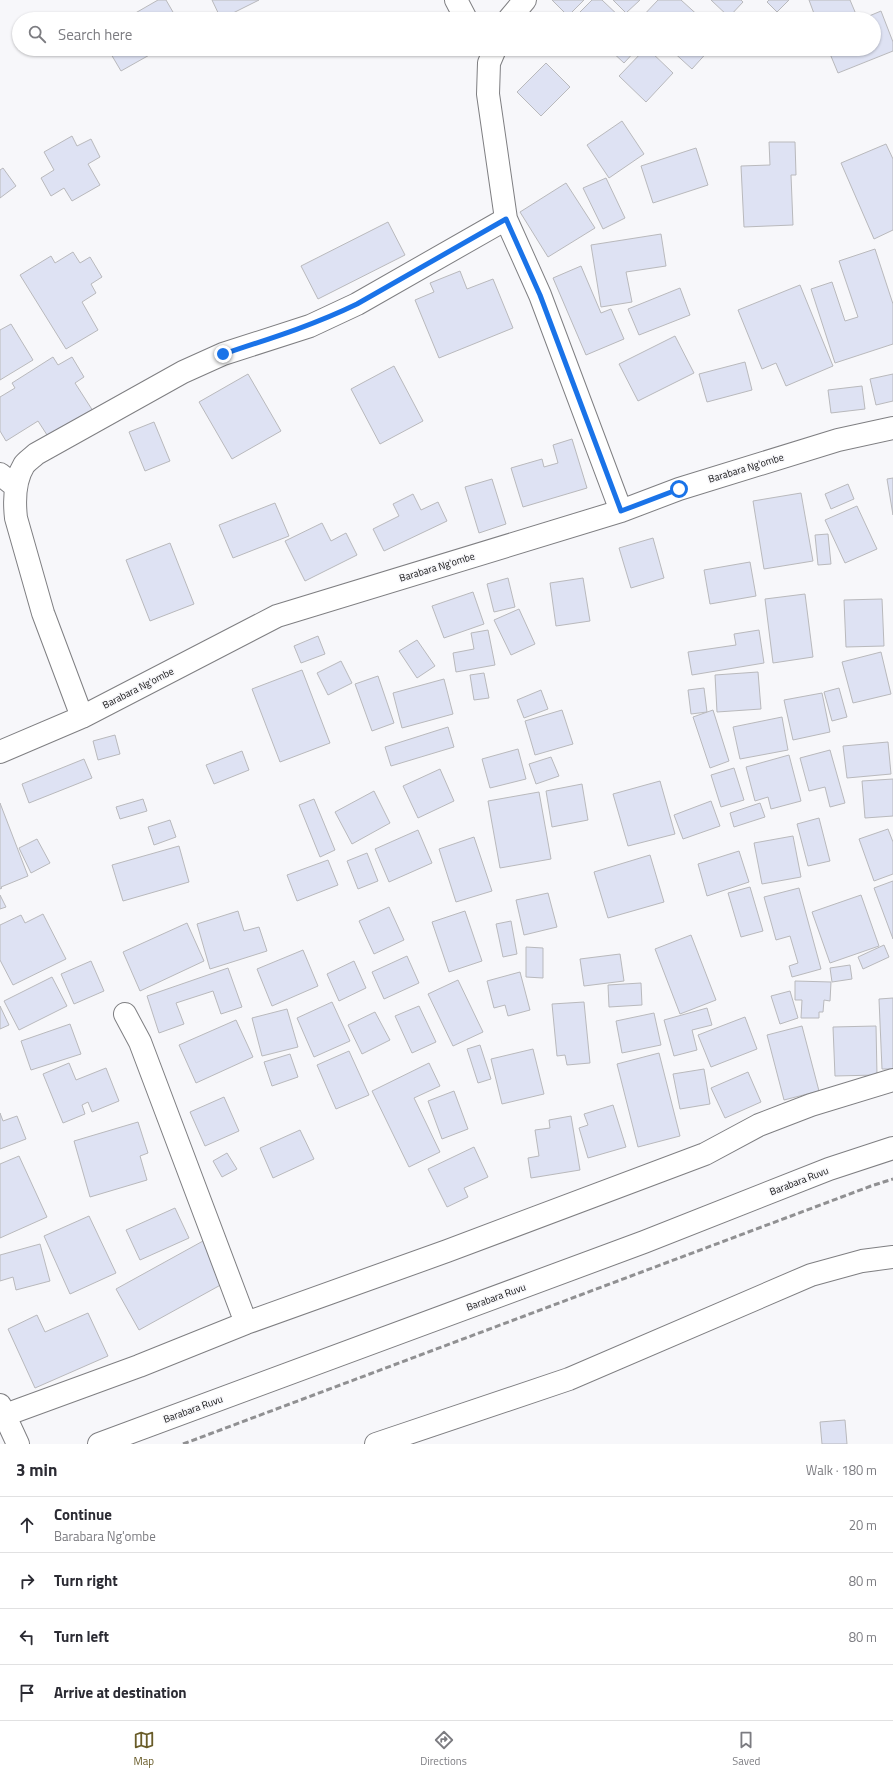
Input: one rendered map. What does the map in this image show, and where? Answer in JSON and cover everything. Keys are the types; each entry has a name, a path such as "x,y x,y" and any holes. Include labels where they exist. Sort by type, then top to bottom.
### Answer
{"street":[{"path":"456,0 462,12"},
{"path":"515,12 525,0"},
{"path":"489,56 488,94 506,219 540,295 621,511"},
{"path":"82,717 42,613 16,518 14,502 8,481 36,454 183,372 223,354 310,326 337,314 506,219"},
{"name":"Barabara Ng'ombe","path":"0,752 82,717 277,616 621,511 694,484 838,440 893,428"},
{"path":"125,1014 140,1042 246,1323"},
{"path":"18,1444 2,1410 139,1366 246,1323 447,1252 698,1156 759,1125 811,1105 893,1080"},
{"name":"Barabara Ruvu","path":"99,1444 644,1242 829,1169 893,1148"},
{"path":"376,1444 569,1378 811,1275 862,1261 893,1257"}],"building":[{"path":"158,0 166,0 173,12 137,12"},
{"path":"212,0 259,0 235,12 218,12"},
{"path":"552,0 584,0 572,12 564,12"},
{"path":"592,0 602,0 615,12 580,12"},
{"path":"613,0 640,0 627,12 625,12"},
{"path":"658,0 681,0 694,12 647,12"},
{"path":"711,0 741,0 743,2 734,12 724,12"},
{"path":"769,0 789,0 777,12 767,2"},
{"path":"809,0 850,0 855,12 813,12"},
{"path":"881,11 893,42 893,51 881,56 881,12 879,12"},
{"path":"112,56 148,56 121,71"},
{"path":"616,56 630,56 624,63"},
{"path":"638,56 655,56 673,73 646,102 619,76"},
{"path":"678,56 704,56 692,69"},
{"path":"831,56 880,56 838,73"},
{"path":"546,63 570,87 541,116 517,92"},
{"path":"622,121 644,154 609,178 587,145"},
{"path":"72,136 77,146 91,139 100,157 88,164 100,185 72,201 64,188 51,196 41,178 54,170 44,152"},
{"path":"769,142 795,142 796,175 791,175 793,225 744,227 741,166 770,165"},
{"path":"886,144 893,159 893,230 874,239 841,163"},
{"path":"696,148 708,185 653,203 641,166"},
{"path":"3,168 16,186 0,198 0,170"},
{"path":"606,178 625,218 603,229 583,188"},
{"path":"566,183 595,228 548,257 520,212"},
{"path":"388,222 405,255 318,299 301,266"},
{"path":"661,234 666,266 626,272 632,302 601,307 591,245"},
{"path":"875,249 893,304 893,344 835,363 811,289 832,282 845,321 858,317 839,261"},
{"path":"73,252 80,263 90,257 102,277 91,284 96,293 82,302 98,330 66,349 20,275 51,256 55,263"},
{"path":"581,266 601,313 611,309 624,339 586,355 553,278"},
{"path":"460,271 467,289 493,279 513,328 439,358 415,300 434,292 430,283"},
{"path":"800,285 833,366 786,386 776,363 762,369 738,310"},
{"path":"680,288 690,315 639,335 628,309"},
{"path":"11,324 33,360 0,380 0,330"},
{"path":"675,336 694,373 638,401 619,364"},
{"path":"53,357 58,365 72,357 84,377 75,383 93,411 49,438 38,421 6,441 0,431 0,397 15,388 12,383"},
{"path":"745,362 752,390 707,402 699,374"},
{"path":"394,366 423,421 380,444 351,389"},
{"path":"248,374 281,431 232,459 199,402"},
{"path":"893,374 893,401 876,405 870,379"},
{"path":"862,386 865,409 831,413 828,390"},
{"path":"154,422 170,461 145,471 129,432"},
{"path":"572,439 587,488 523,507 511,468 542,459 544,467 558,463 553,445"},
{"path":"893,478 893,515 887,479"},
{"path":"492,479 506,524 479,533 465,487"},
{"path":"848,484 854,499 831,509 825,494"},
{"path":"801,493 813,561 764,569 753,501"},
{"path":"413,494 421,510 438,502 447,521 384,551 373,529 399,516 393,504"},
{"path":"275,503 289,536 233,558 219,525"},
{"path":"857,506 877,549 845,563 825,520"},
{"path":"322,523 331,541 346,533 357,555 305,581 285,541"},
{"path":"828,534 831,564 818,565 815,535"},
{"path":"653,538 664,578 631,588 619,548"},
{"path":"170,543 194,604 150,621 126,560"},
{"path":"750,562 756,596 710,604 704,570"},
{"path":"508,578 515,607 494,612 487,584"},
{"path":"583,578 590,621 556,626 550,583"},
{"path":"473,592 484,624 444,638 432,606"},
{"path":"805,594 813,657 773,663 765,599"},
{"path":"882,599 884,646 846,647 844,600"},
{"path":"519,609 535,644 511,655 494,620"},
{"path":"488,630 495,665 456,672 453,653 474,649 471,633"},
{"path":"759,630 764,663 692,675 688,652 736,645 734,634"},
{"path":"318,636 325,654 301,663 294,646"},
{"path":"417,640 435,666 417,678 399,651"},
{"path":"881,652 891,694 853,703 842,662"},
{"path":"341,661 352,683 328,695 317,673"},
{"path":"302,670 330,743 280,762 252,689"},
{"path":"758,672 761,709 717,712 715,675"},
{"path":"484,673 489,698 474,700 470,675"},
{"path":"378,676 394,723 372,731 355,684"},
{"path":"444,679 453,714 402,728 393,693"},
{"path":"704,688 707,712 691,714 688,690"},
{"path":"839,688 847,717 832,721 824,692"},
{"path":"541,690 548,709 524,718 517,700"},
{"path":"822,693 830,732 793,740 784,700"},
{"path":"562,710 573,744 535,755 525,721"},
{"path":"713,710 729,761 710,768 693,717"},
{"path":"782,717 788,750 740,759 733,727"},
{"path":"448,727 454,747 391,766 385,747"},
{"path":"115,735 120,754 98,760 93,741"},
{"path":"888,742 891,774 847,778 843,746"},
{"path":"518,749 526,779 490,788 482,759"},
{"path":"830,750 845,803 830,807 825,787 809,791 800,758"},
{"path":"242,751 249,770 214,784 206,765"},
{"path":"789,755 801,801 771,809 768,797 755,801 746,767"},
{"path":"551,757 559,776 536,784 529,764"},
{"path":"84,759 92,778 29,803 22,784"},
{"path":"734,768 744,800 721,807 711,775"},
{"path":"440,769 454,801 418,818 403,786"},
{"path":"893,779 893,816 865,818 862,781"},
{"path":"660,781 675,834 628,846 613,794"},
{"path":"582,784 588,820 552,827 546,791"},
{"path":"374,791 390,823 352,844 335,812"},
{"path":"539,792 551,859 500,868 488,801"},
{"path":"143,799 147,811 120,819 116,807"},
{"path":"314,799 335,850 320,857 299,805"},
{"path":"711,801 720,826 683,839 674,815"},
{"path":"0,803 28,876 1,887 2,888 0,889"},
{"path":"760,803 765,817 734,827 730,813"},
{"path":"819,818 830,861 808,866 797,824"},
{"path":"170,820 176,837 154,845 148,827"},
{"path":"888,829 893,842 893,874 874,881 859,839"},
{"path":"418,830 432,863 389,882 375,849"},
{"path":"793,836 801,877 762,884 754,843"},
{"path":"474,837 492,891 456,902 439,849"},
{"path":"37,839 50,863 31,873 19,848"},
{"path":"179,846 189,882 123,901 112,865"},
{"path":"739,851 749,882 707,896 698,864"},
{"path":"367,853 378,881 358,889 347,861"},
{"path":"650,855 664,902 608,918 594,872"},
{"path":"328,860 338,885 297,901 287,875"},
{"path":"893,881 893,939 874,888"},
{"path":"750,887 763,931 741,937 728,893"},
{"path":"799,888 821,969 792,977 789,966 798,963 790,936 776,940 764,897"},
{"path":"548,893 557,927 524,935 516,900"},
{"path":"0,895 6,907 0,909"},
{"path":"861,895 879,946 830,963 812,912"},
{"path":"389,907 404,940 374,954 359,921"},
{"path":"238,911 244,931 259,927 267,951 210,969 197,924"},
{"path":"465,911 482,961 449,972 432,922"},
{"path":"43,914 66,959 13,985 0,960 0,925 21,915 25,923"},
{"path":"511,921 517,954 503,957 496,924"},
{"path":"187,923 204,961 140,991 123,952"},
{"path":"691,935 716,1000 680,1014 655,949"},
{"path":"884,945 889,957 863,969 858,957"},
{"path":"526,947 543,948 543,978 526,977"},
{"path":"303,950 318,986 272,1006 257,969"},
{"path":"620,954 624,981 584,986 580,959"},
{"path":"407,956 419,983 384,999 372,972"},
{"path":"91,961 104,991 74,1004 61,974"},
{"path":"354,961 366,988 339,1001 327,974"},
{"path":"850,965 852,979 832,982 830,968"},
{"path":"228,968 242,1007 221,1014 213,991 176,1003 184,1024 159,1033 147,996"},
{"path":"520,972 530,1010 508,1016 505,1005 494,1008 487,981"},
{"path":"52,977 67,1006 19,1030 4,1001"},
{"path":"458,980 483,1032 453,1046 428,994"},
{"path":"795,981 831,982 830,1001 824,1000 823,1012 819,1012 819,1018 801,1018 802,1000 795,1000"},
{"path":"641,983 642,1005 609,1007 608,985"},
{"path":"790,991 798,1018 780,1024 771,996"},
{"path":"893,998 893,1069 882,1069 879,999"},
{"path":"332,1002 350,1041 314,1057 297,1018"},
{"path":"584,1002 590,1063 567,1065 565,1055 557,1056 552,1004"},
{"path":"0,1006 9,1025 0,1029"},
{"path":"419,1006 436,1042 412,1053 395,1016"},
{"path":"707,1008 712,1025 692,1030 697,1050 674,1056 664,1020"},
{"path":"287,1009 298,1047 262,1056 252,1018"},
{"path":"375,1012 390,1040 362,1054 348,1025"},
{"path":"654,1013 661,1045 622,1053 616,1021"},
{"path":"745,1017 757,1049 711,1067 698,1035"},
{"path":"236,1020 253,1057 196,1083 179,1045"},
{"path":"70,1024 81,1054 31,1070 21,1041"},
{"path":"802,1026 819,1091 784,1100 767,1035"},
{"path":"876,1026 877,1075 835,1076 833,1027"},
{"path":"480,1045 491,1079 478,1083 467,1049"},
{"path":"533,1049 544,1094 502,1104 491,1059"},
{"path":"349,1051 369,1095 336,1109 317,1065"},
{"path":"659,1053 680,1136 638,1147 617,1064"},
{"path":"290,1054 298,1077 272,1086 264,1062"},
{"path":"69,1063 76,1080 106,1068 119,1101 92,1112 88,1102 82,1105 85,1114 63,1123 43,1074"},
{"path":"429,1063 440,1086 414,1098 440,1152 409,1167 372,1091"},
{"path":"704,1069 710,1104 680,1109 673,1074"},
{"path":"748,1072 761,1102 725,1118 711,1088"},
{"path":"454,1091 468,1129 442,1139 428,1101"},
{"path":"224,1097 239,1131 205,1146 190,1112"},
{"path":"613,1105 626,1147 588,1158 579,1128 588,1125 584,1114"},
{"path":"0,1113 3,1121 17,1116 26,1139 0,1149"},
{"path":"571,1116 580,1170 531,1178 528,1158 539,1156 535,1130 550,1128 549,1120"},
{"path":"138,1122 148,1153 140,1156 147,1180 90,1197 74,1141"},
{"path":"300,1130 314,1159 273,1178 260,1148"},
{"path":"474,1147 488,1177 464,1188 468,1197 447,1207 428,1169"},
{"path":"227,1153 237,1169 222,1177 213,1161"},
{"path":"19,1156 47,1217 0,1238 0,1164"},
{"path":"175,1208 189,1238 140,1260 126,1230"},
{"path":"89,1216 116,1273 70,1294 44,1236"},
{"path":"203,1241 226,1282 139,1330 116,1289"},
{"path":"40,1244 50,1281 16,1290 13,1277 0,1281 0,1255"},
{"path":"88,1313 108,1356 35,1388 8,1329 37,1315 45,1332"},
{"path":"845,1420 847,1444 822,1444 820,1422"}],"railway":[{"path":"183,1444 893,1179"}],"route":[{"path":"223,354 310,326 337,314 506,219 540,295 621,511 679,489"}]}
